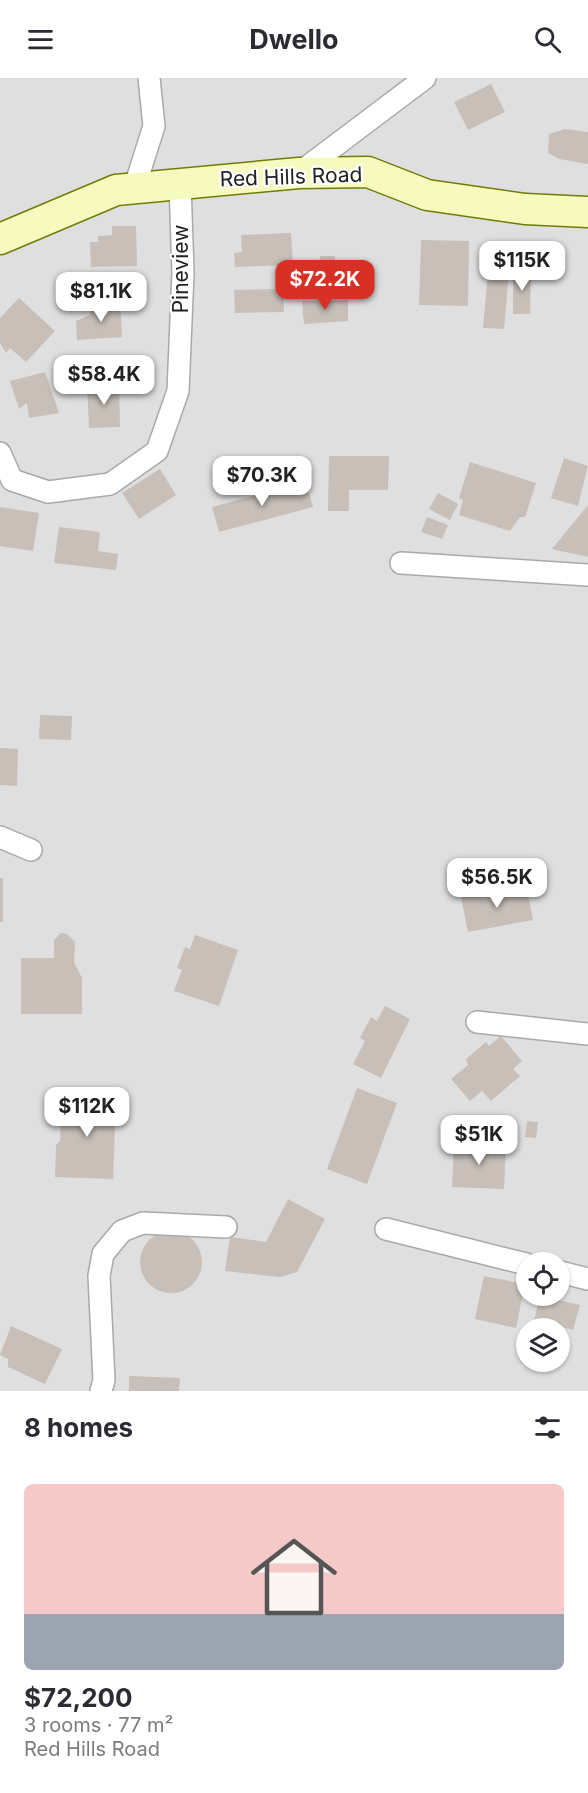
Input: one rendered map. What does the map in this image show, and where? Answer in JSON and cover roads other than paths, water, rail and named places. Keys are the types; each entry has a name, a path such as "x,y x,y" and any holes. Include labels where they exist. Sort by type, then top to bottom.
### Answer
{"main road":[{"name":"Red Hills Road","path":"0,239 116,190 135,186 299,173 368,172 427,195 525,209 588,212"}],"street":[{"path":"135,186 154,126 149,78"},
{"path":"299,173 424,78"},
{"name":"Pineview","path":"0,453 12,480 48,492 110,484 157,451 178,391 183,273 180,183"},
{"path":"401,563 588,575"},
{"path":"0,837 31,850"},
{"path":"477,1022 588,1034"},
{"path":"102,1391 104,1380 99,1276 103,1254 122,1231 143,1223 226,1227"},
{"path":"386,1229 516,1262"},
{"path":"570,1274 588,1279"}]}
